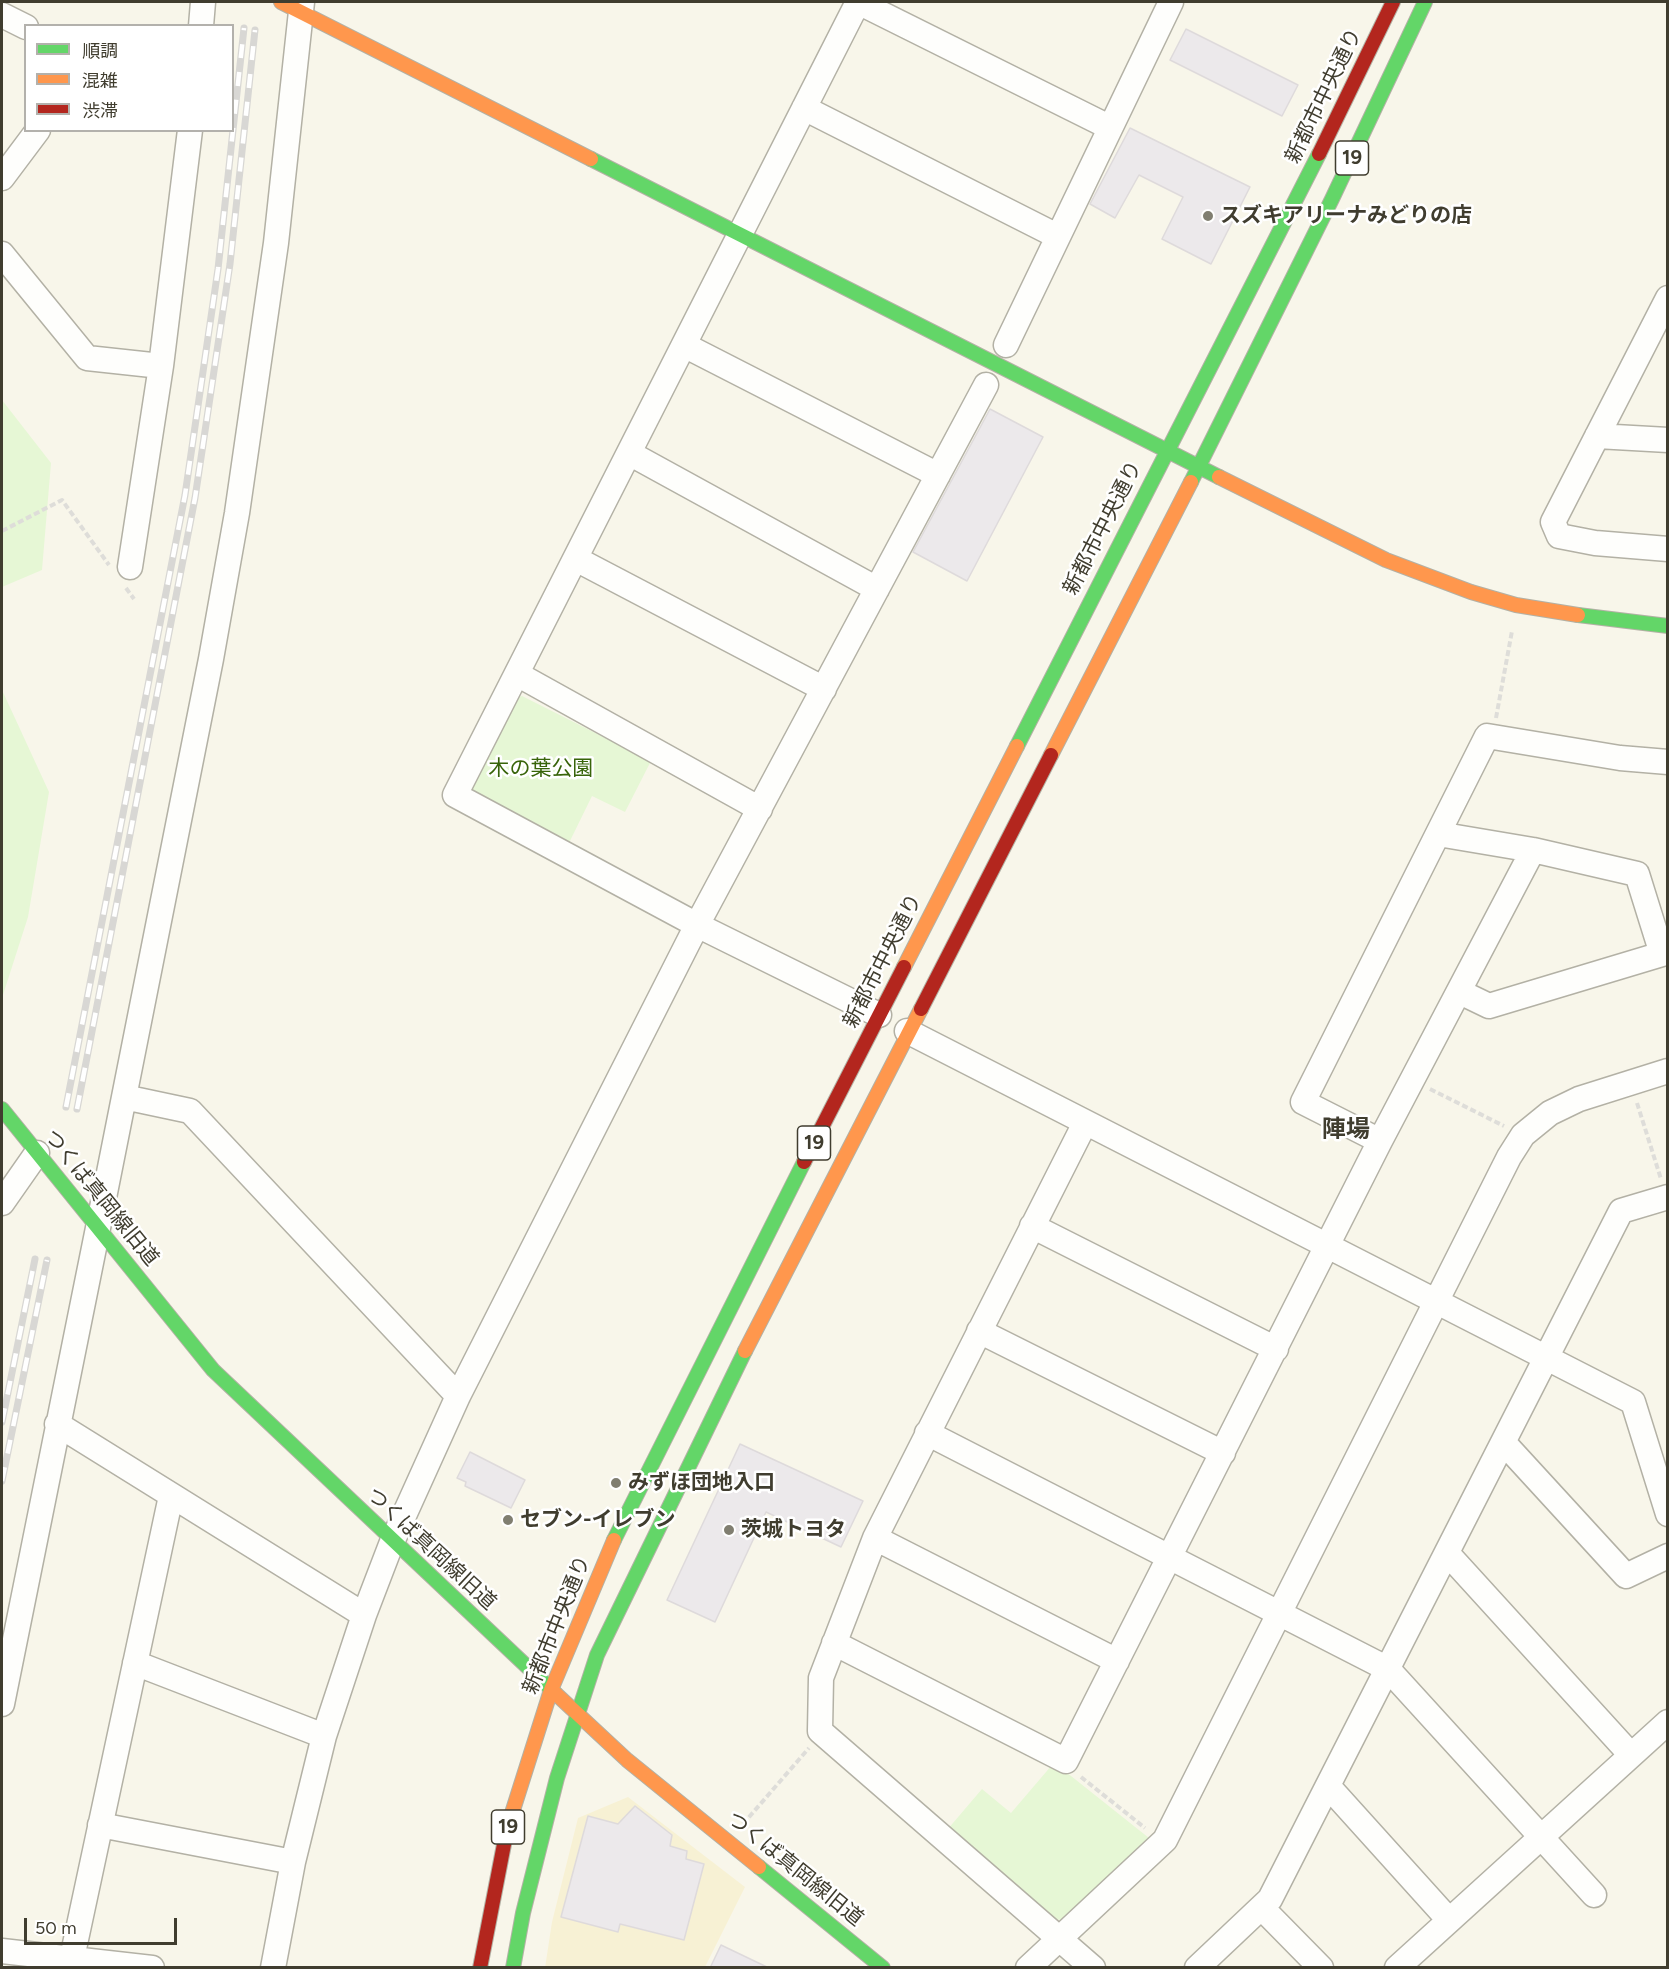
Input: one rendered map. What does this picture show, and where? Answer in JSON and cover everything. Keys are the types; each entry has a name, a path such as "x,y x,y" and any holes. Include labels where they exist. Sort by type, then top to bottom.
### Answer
{"main road":[{"name":"新都市中央通り","path":"480,1968 507,1830 551,1690 610,1548 655,1454 1305,183 1393,2"},
{"name":"19","path":"513,1968 523,1913 576,1713 597,1654 642,1557 907,1032 1199,467 1332,199 1425,2"},
{"path":"294,5 1166,451 1386,560 1471,592 1558,614 1668,626"},
{"name":"つくば真岡線旧道","path":"2,1110 213,1370 392,1542 627,1760 884,1968"}],"street":[{"path":"201,24 203,2"},
{"path":"879,1015 697,925 455,795 858,2 1108,127"},
{"path":"1006,345 1108,127 1171,2"},
{"path":"2,1704 211,659 239,502 276,243 294,5"},
{"path":"2,15 24,26"},
{"path":"804,108 1057,236"},
{"path":"2,178 36,132"},
{"path":"122,574 161,366 190,132"},
{"path":"2,254 87,358 161,366"},
{"path":"1668,297 1659,329 1597,436 1553,522 1559,536 1618,546 1668,549"},
{"path":"684,345 938,476"},
{"path":"273,1968 292,1862 324,1736 364,1615 392,1542 458,1396 697,925 986,385"},
{"path":"1597,436 1668,440"},
{"path":"629,453 877,590"},
{"path":"576,558 824,689"},
{"path":"517,674 760,809"},
{"path":"1380,1141 1303,1102 1487,736 1620,758 1668,762"},
{"path":"1438,834 1533,850 1637,874 1662,954 1489,1006 1460,992"},
{"path":"834,1643 1066,1761 1380,1141 1533,850"},
{"path":"907,1032 1329,1245 1633,1402 1668,1514"},
{"path":"1028,1968 1162,1842 1509,1157 1523,1135 1550,1113 1569,1104 1668,1071"},
{"path":"124,1097 190,1111 458,1396"},
{"path":"1085,1123 874,1538 821,1678 820,1731 1093,1968"},
{"path":"2,1203 37,1153"},
{"path":"1197,1968 1270,1899 1621,1211 1667,1197"},
{"path":"1032,1226 1276,1349"},
{"path":"979,1331 1223,1453"},
{"path":"57,1425 364,1615"},
{"path":"927,1433 1388,1669 1594,1895"},
{"path":"1504,1443 1626,1576 1668,1556"},
{"path":"72,1958 171,1496"},
{"path":"874,1538 1117,1661"},
{"path":"1447,1553 1631,1755"},
{"path":"135,1663 324,1736"},
{"path":"1397,1968 1668,1722"},
{"path":"1329,1787 1449,1920"},
{"path":"100,1825 292,1862"},
{"path":"1262,1908 1322,1968"},
{"path":"2,1951 152,1968"}],"path":[{"path":"2,531 62,500 122,574 134,599"},
{"path":"1493,737 1513,624"},
{"path":"1413,1080 1523,1135"},
{"path":"1631,1083 1667,1197"},
{"path":"740,1826 812,1745"},
{"path":"1066,1761 1073,1770 1162,1842"}],"shaded area":[{"path":"628,1797 745,1887 705,1967 545,1968 552,1922 578,1818"}],"green space":[{"path":"2,400 51,463 42,570 2,587"},
{"path":"2,690 49,792 28,917 2,998"},
{"name":"木の葉公園","path":"522,696 651,761 625,812 592,796 567,847 470,797 467,787 513,699"},
{"path":"1052,1765 1066,1772 1149,1838 1062,1920 1051,1919 947,1830 982,1789 1011,1813"}],"building":[{"path":"1186,29 1298,85 1282,116 1170,60"},
{"path":"1130,128 1250,187 1211,264 1162,239 1183,197 1139,175 1115,218 1090,204"},
{"path":"990,409 1043,437 967,581 913,552"},
{"name":"茨城トヨタ","path":"740,1444 863,1501 841,1547 766,1512 715,1622 667,1600"},
{"path":"470,1452 525,1480 511,1508 465,1486 466,1482 457,1478"},
{"path":"635,1806 672,1835 670,1846 687,1851 686,1859 704,1864 684,1940 620,1924 618,1932 561,1917 588,1816 618,1824"},
{"path":"721,1945 769,1968 710,1968"}],"railway":[{"path":"234,121 244,28"},
{"path":"77,1109 195,498 230,264 255,30"},
{"path":"66,1107 185,495 218,269 233,132"},
{"path":"2,1422 35,1259"},
{"path":"2,1481 47,1260"}],"traffic: fast":[{"path":"1191,482 1332,199 1425,2"},
{"path":"1017,746 1319,154"},
{"path":"591,159 1219,477"},
{"path":"1578,615 1668,626"},
{"path":"2,1109 213,1370 555,1693"},
{"path":"614,1540 804,1162"},
{"path":"513,1968 523,1913 557,1778 597,1655 745,1351"},
{"path":"759,1867 883,1968"}],"traffic: slow":[{"path":"281,2 591,159"},
{"path":"1219,477 1386,560 1471,592 1516,605 1578,615"},
{"path":"1051,755 1191,482"},
{"path":"904,967 1017,746"},
{"path":"745,1351 921,1009"},
{"path":"507,1829 551,1690 614,1540"},
{"path":"555,1693 627,1760 759,1867"}],"traffic: jam":[{"path":"1319,154 1393,2"},
{"path":"921,1009 1051,755"},
{"path":"804,1162 904,967"},
{"path":"480,1968 507,1829"}],"place":[{"name":"スズキアリーナみどりの店","path":"1208,216"},
{"name":"みずほ団地入口","path":"616,1483"},
{"name":"セブン-イレブン","path":"508,1520"},
{"name":"茨城トヨタ","path":"729,1530"}],"district":[{"name":"陣場","path":"1346,1130"}]}
